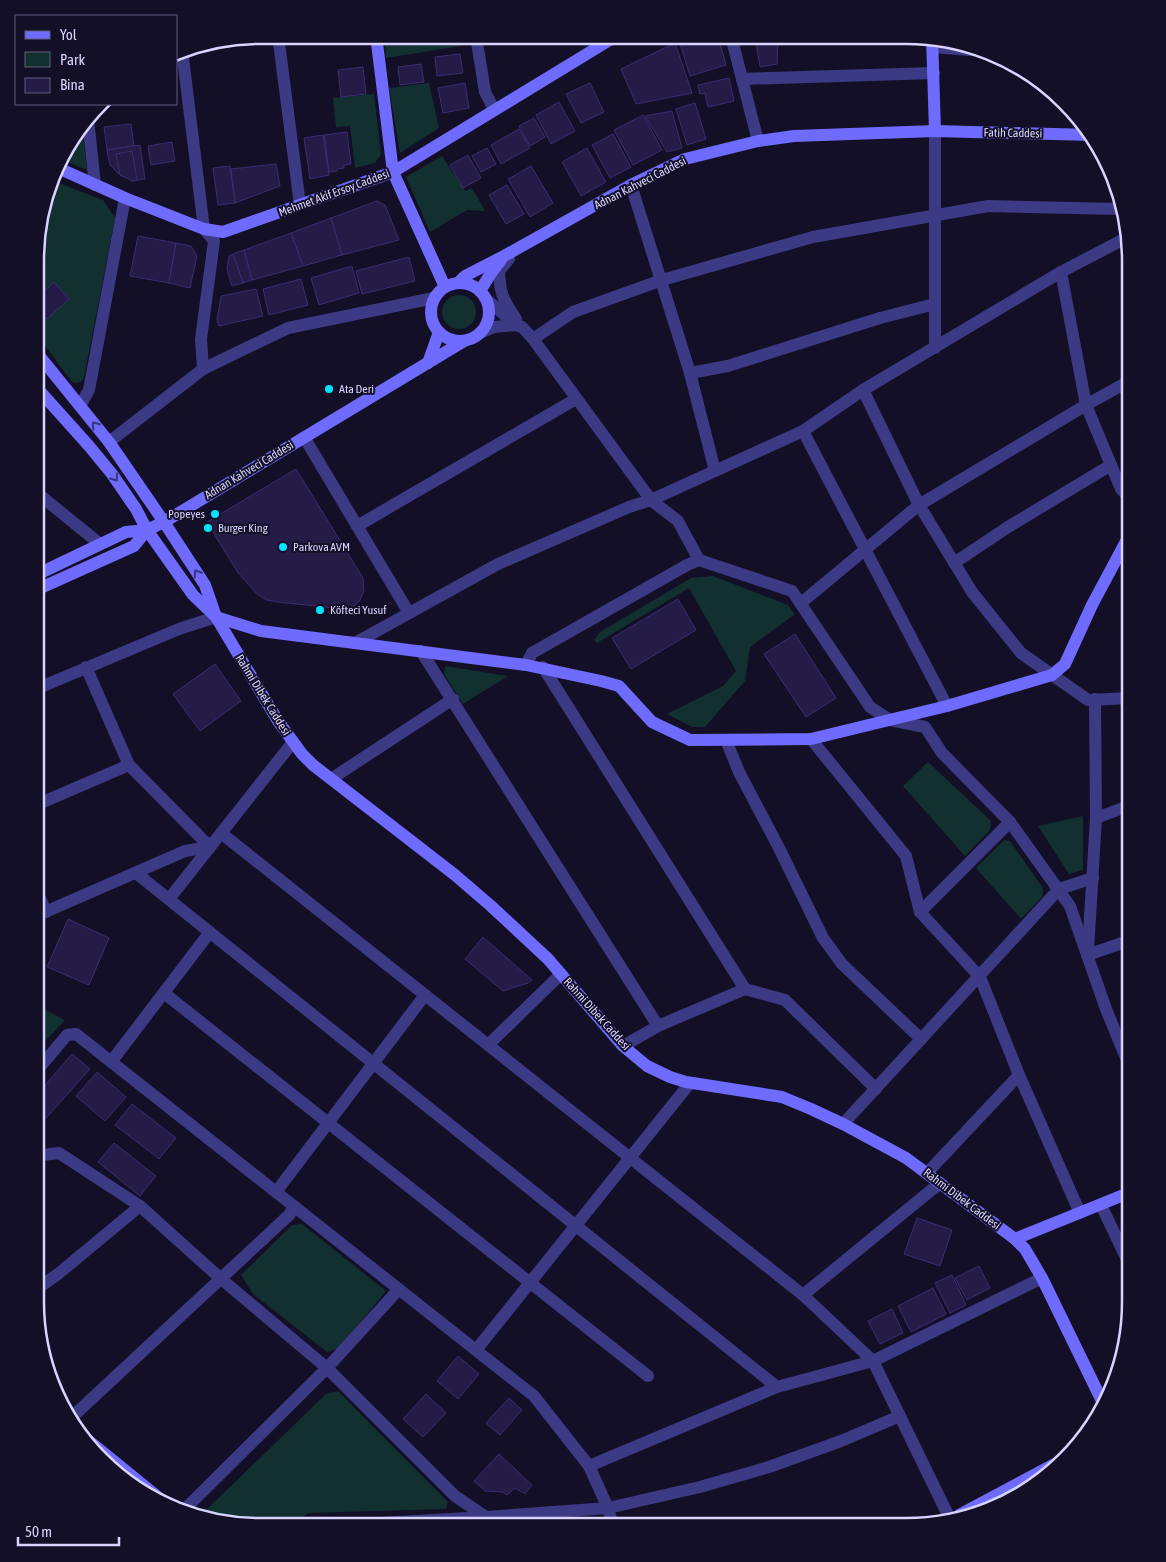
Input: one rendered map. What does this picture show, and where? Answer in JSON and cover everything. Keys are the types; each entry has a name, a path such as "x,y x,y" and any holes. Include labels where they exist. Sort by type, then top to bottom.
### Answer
{"street":[{"path":"279,44 300,205"},
{"path":"377,44 393,172 444,287"},
{"path":"477,44 485,92 494,109"},
{"name":"Mehmet Akif Ersoy Caddesi","path":"63,170 125,198 204,229 223,232 393,172 603,44"},
{"path":"733,44 758,141"},
{"path":"932,46 935,132 935,348"},
{"path":"183,58 204,229 214,241 201,339 203,369"},
{"path":"742,79 934,73"},
{"path":"89,127 95,185"},
{"name":"Fatih Caddesi","path":"935,132 1083,135"},
{"name":"Adnan Kahveci Caddesi","path":"458,283 466,276 632,184 685,159 758,141 794,136 935,132"},
{"path":"632,184 690,373 715,471"},
{"path":"80,406 89,390 125,198"},
{"path":"533,339 573,312 662,280 813,237 988,206 1116,209"},
{"path":"355,643 498,564 629,507 651,500 803,431 863,390 1061,272 1121,240"},
{"path":"519,326 504,301 500,290 499,271 521,247"},
{"name":"Adnan Kahveci Caddesi","path":"482,295 491,273 504,256"},
{"path":"1061,272 1086,404 1122,490"},
{"path":"519,326 494,327 473,338 455,341 446,338 439,332 431,316 431,306 434,298 444,287 458,283 466,284 482,295 519,326 533,339 651,500 678,521 699,560"},
{"path":"480,333 486,325 488,316 488,307 482,295"},
{"path":"109,442 203,369 288,328 434,298"},
{"path":"690,373 728,366 880,318 935,304"},
{"path":"428,363 439,332"},
{"name":"Adnan Kahveci Caddesi","path":"44,571 126,532 147,530 164,522 464,341"},
{"name":"Rahmi Dibek Caddesi","path":"44,362 109,442 164,522 205,586 216,617 278,722 314,766 456,875 531,942 623,1046 647,1066 670,1077 690,1083 782,1097 812,1108 906,1158 1015,1239 1026,1249 1042,1278 1100,1397"},
{"path":"801,603 919,505 1086,404 1122,385"},
{"path":"863,390 919,505 972,592 1021,653 1088,700 1122,698"},
{"name":"Rahmi Dibek Caddesi","path":"44,396 112,474 136,509 147,530 193,595 216,617"},
{"path":"357,526 576,399"},
{"path":"803,431 947,706"},
{"path":"304,437 409,613"},
{"path":"954,563 1008,527 1111,465"},
{"path":"44,498 100,544"},
{"path":"44,586 134,546 147,530"},
{"path":"44,686 179,629 216,617 261,631 543,667 619,686 652,722 690,740 811,739 947,706 1052,676 1064,664 1092,604 1122,549"},
{"path":"526,665 532,653 699,560 792,591 870,707 890,720 925,727 942,753 1010,822 1059,889 1070,906 1106,1009 1122,1048"},
{"path":"421,652 453,699 658,1026"},
{"path":"543,667 745,989"},
{"path":"86,668 129,765 210,847"},
{"path":"332,780 453,699"},
{"path":"1087,955 1096,818 1095,699"},
{"path":"811,739 906,856 920,912 980,976 1019,1075 1080,1213"},
{"path":"726,740 739,772 823,938 842,964 922,1039"},
{"path":"169,899 293,742"},
{"path":"44,802 129,765"},
{"path":"1096,818 1122,808"},
{"path":"920,912 1010,822"},
{"path":"221,833 803,1295 873,1361 949,1514"},
{"path":"44,913 185,851 210,847"},
{"path":"136,873 777,1387"},
{"path":"843,1124 1059,889 1093,878"},
{"path":"111,1062 210,932"},
{"path":"1087,955 1122,943"},
{"path":"488,1045 561,974"},
{"path":"623,1046 658,1026 745,989 785,1000 876,1089"},
{"path":"164,993 648,1376"},
{"path":"276,1192 425,995"},
{"path":"44,1062 67,1035 76,1034 534,1396 589,1466 611,1518"},
{"path":"927,1173 1019,1075"},
{"path":"476,1350 690,1083"},
{"path":"44,1155 59,1153 140,1206 220,1278 327,1368 455,1496 486,1517"},
{"path":"803,1295 940,1182"},
{"path":"1015,1239 1122,1196"},
{"path":"1101,1205 1122,1251"},
{"path":"44,1284 140,1206"},
{"path":"75,1414 289,1215 294,1206"},
{"path":"589,1466 777,1387 873,1361 1042,1278"},
{"path":"188,1506 327,1368 399,1289"},
{"path":"468,1518 608,1508 700,1487 769,1467 841,1441 900,1416"},
{"path":"111,1459 136,1479"},
{"path":"972,1508 1041,1471"},
{"path":"998,1498 1001,1493"}],"green space":[{"path":"385,44 467,45 386,58"},
{"path":"429,83 439,128 400,153 389,88"},
{"path":"374,94 381,154 375,163 355,168 350,126 336,127 333,98"},
{"path":"83,136 87,170 67,162"},
{"path":"442,156 465,191 472,188 485,211 467,210 430,232 406,177"},
{"path":"58,183 103,200 115,218 83,380 78,383 72,382 44,344 44,245 48,217"},
{"path":"459,295 471,300 476,312 471,324 459,329 447,324 442,312 447,300"},
{"path":"713,576 788,605 795,614 750,647 745,681 705,727 692,727 667,714 723,686 736,671 689,588 597,643 594,640 600,632 691,578"},
{"path":"445,666 508,676 463,704 444,674"},
{"path":"928,762 991,821 990,830 965,856 903,786"},
{"path":"1083,816 1083,870 1069,874 1038,826"},
{"path":"1004,840 1010,841 1043,888 1042,897 1021,919 976,868"},
{"path":"44,1009 65,1020 44,1042"},
{"path":"302,1224 386,1291 339,1348 327,1352 253,1294 241,1275 292,1225"},
{"path":"338,1391 448,1502 446,1509 308,1513 302,1518 245,1518 205,1511 326,1394"}],"building":[{"path":"675,44 692,93 636,104 621,69"},
{"path":"680,44 720,44 726,65 690,76"},
{"path":"756,44 778,44 777,64 760,67"},
{"path":"460,54 463,73 437,76 435,57"},
{"path":"421,64 424,82 400,85 398,67"},
{"path":"363,67 366,94 341,97 338,70"},
{"path":"729,78 734,101 708,107 705,93 700,94 698,85"},
{"path":"465,83 469,108 443,113 438,88"},
{"path":"590,83 604,112 581,123 566,94"},
{"path":"559,102 575,131 551,144 536,115"},
{"path":"695,103 706,139 687,145 676,109"},
{"path":"672,111 682,148 667,152 645,116"},
{"path":"643,115 662,150 633,165 614,130"},
{"path":"534,118 545,137 530,146 519,126"},
{"path":"131,124 134,146 107,150 104,127"},
{"path":"519,129 530,148 501,164 491,145"},
{"path":"347,132 351,164 344,165 344,168 337,169 337,171 329,172 324,135"},
{"path":"613,134 631,167 610,178 592,145"},
{"path":"323,135 329,175 310,179 304,138"},
{"path":"172,142 175,161 151,165 148,146"},
{"path":"140,145 145,179 133,181 120,175 110,165 107,150"},
{"path":"487,148 496,164 481,172 472,156"},
{"path":"587,148 606,182 581,196 562,162"},
{"path":"132,151 137,180 133,181 120,175 116,154"},
{"path":"468,155 481,178 463,188 450,165"},
{"path":"276,164 280,186 235,203 231,169"},
{"path":"230,166 235,203 218,205 213,168"},
{"path":"531,166 553,203 530,217 508,179"},
{"path":"507,185 524,214 506,224 489,195"},
{"path":"377,201 385,205 399,240 342,255 331,218"},
{"path":"331,218 342,255 303,266 291,233"},
{"path":"291,233 303,266 252,280 244,250"},
{"path":"138,236 176,243 169,283 130,276"},
{"path":"176,243 191,246 197,256 190,288 169,283"},
{"path":"244,250 252,280 243,283 233,254"},
{"path":"233,254 243,283 232,286 227,269 229,256"},
{"path":"409,257 415,281 362,294 356,271"},
{"path":"352,266 359,293 319,305 311,278"},
{"path":"301,279 308,305 269,315 263,289"},
{"path":"54,282 69,299 47,319 44,316 44,291"},
{"path":"256,289 263,316 219,326 217,320 221,296"},
{"name":"Parkova AVM","path":"296,469 363,578 364,591 360,600 354,606 345,609 267,600 257,594 238,573 207,522"},
{"path":"678,599 696,630 631,669 612,638"},
{"path":"795,634 836,698 806,717 764,654"},
{"path":"215,664 241,701 200,731 173,694"},
{"path":"68,919 109,938 89,985 47,967"},
{"path":"483,937 532,980 503,991 465,959"},
{"path":"72,1054 90,1069 46,1118 44,1116 44,1087"},
{"path":"97,1072 126,1097 105,1121 76,1096"},
{"path":"132,1104 176,1138 159,1159 115,1125"},
{"path":"114,1143 156,1176 140,1196 98,1162"},
{"path":"917,1218 952,1230 940,1266 904,1254"},
{"path":"979,1266 990,1288 967,1300 955,1278"},
{"path":"952,1275 966,1305 950,1313 935,1283"},
{"path":"933,1288 946,1314 911,1332 898,1306"},
{"path":"892,1309 903,1333 880,1344 868,1321"},
{"path":"458,1356 479,1374 458,1399 437,1381"},
{"path":"426,1394 446,1413 423,1437 403,1419"},
{"path":"509,1398 522,1410 500,1435 486,1423"},
{"path":"499,1454 532,1485 525,1494 515,1488 507,1495 503,1492 485,1491 474,1481"}],"place":[{"name":"Ata Deri","path":"329,389"},
{"name":"Popeyes","path":"215,514"},
{"name":"Burger King","path":"208,528"},
{"name":"Parkova AVM","path":"283,547"},
{"name":"Köfteci Yusuf","path":"320,610"}]}
